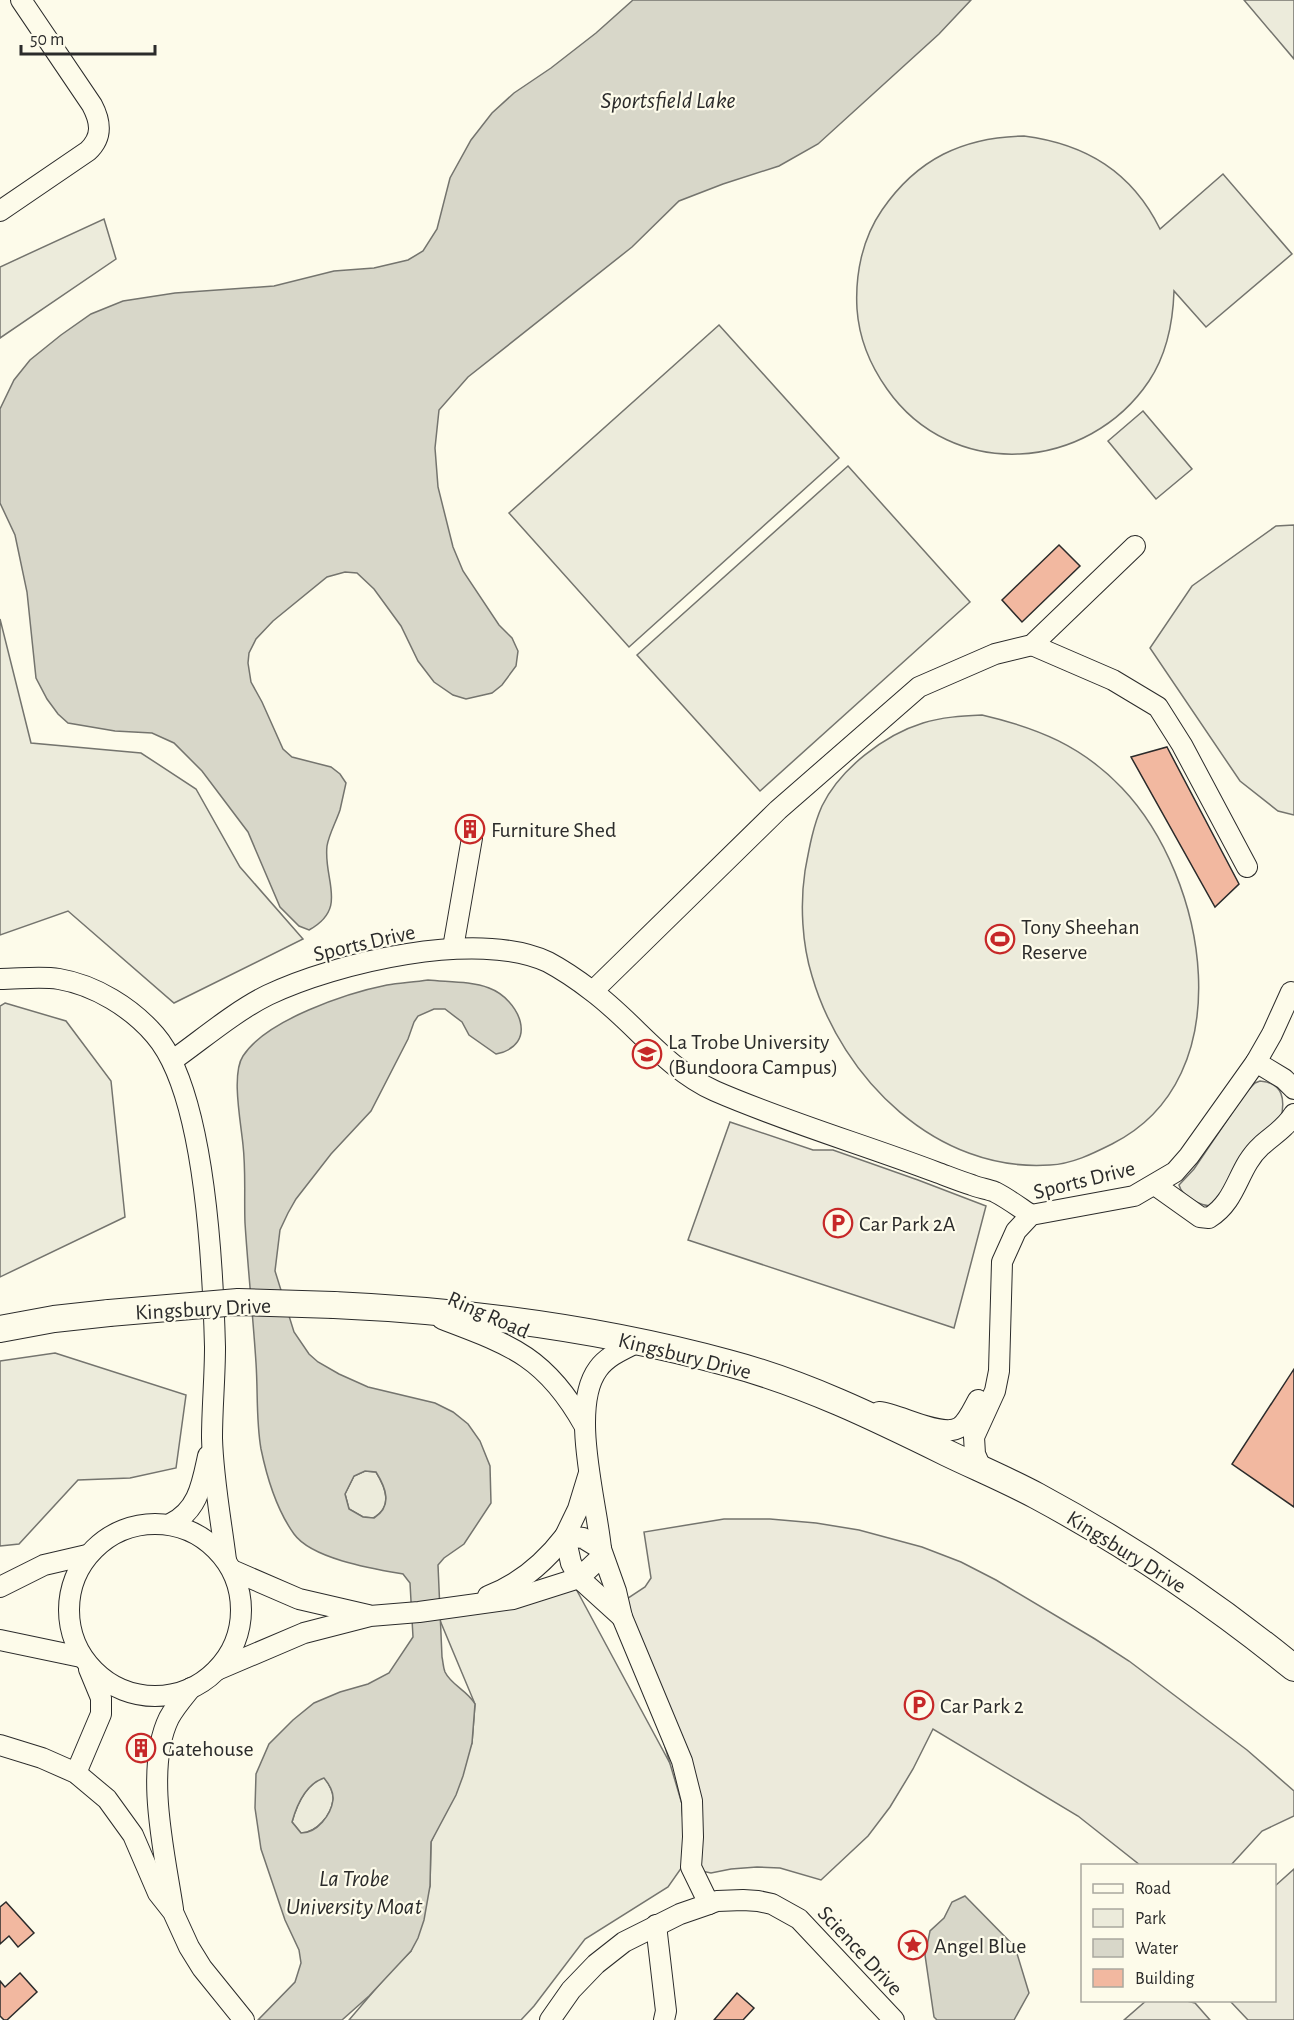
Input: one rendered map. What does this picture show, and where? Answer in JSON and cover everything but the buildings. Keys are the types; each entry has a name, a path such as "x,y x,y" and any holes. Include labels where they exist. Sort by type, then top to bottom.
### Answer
{"main road":[{"name":"Kingsbury Drive","path":"0,1329 54,1319 238,1302 415,1308 499,1318 640,1341 731,1364 790,1383 854,1410 1036,1495 1143,1558 1200,1597 1294,1668"}],"street":[{"path":"0,211 88,151 98,139 100,131 92,105 21,0"},
{"path":"586,988 778,810 919,687 995,654 1032,645 1135,546"},
{"path":"1032,645 1113,680 1158,708 1182,745 1247,867"},
{"path":"453,948 472,838"},
{"name":"Sports Drive","path":"172,1060 266,996 297,983 381,959 453,948 483,948 516,953 547,962 586,988 665,1057 701,1085 791,1121 994,1192 1031,1215"},
{"path":"0,978 59,979 113,1000 141,1020 157,1037 172,1060 192,1118 204,1197 212,1264 215,1349 212,1439 229,1565 239,1591 242,1612 238,1633 230,1653 217,1670 191,1688 164,1696 136,1695 110,1684 85,1662 0,1640"},
{"name":"Sports Drive","path":"982,1470 975,1454 974,1437 995,1391 999,1371 1002,1262 1016,1231 1031,1215 1134,1196 1175,1172 1256,1062 1291,992"},
{"path":"1256,1062 1284,1079 1294,1089"},
{"name":"Sports Drive","path":"1155,1185 1200,1217 1209,1218 1226,1204 1250,1159 1260,1146 1287,1125 1294,1114"},
{"name":"Ring Road","path":"415,1308 512,1347 536,1363 553,1379 584,1425"},
{"name":"Ring Road","path":"217,1670 304,1633 370,1616 513,1599 579,1578 599,1559 601,1549 584,1425 591,1383 598,1369 612,1355 640,1341"},
{"name":"Sports Drive","path":"854,1410 888,1413 936,1429 954,1430 968,1418 999,1357"},
{"path":"170,1524 179,1520 194,1504 202,1487 212,1439"},
{"name":"Ring Road","path":"460,1606 496,1593 518,1581 552,1553 565,1536 578,1509 590,1471"},
{"path":"76,1773 101,1714 101,1698 70,1632 68,1605 73,1579 87,1556 108,1537 134,1526 152,1523 170,1524 192,1531 210,1543 229,1565"},
{"path":"622,1617 579,1578 571,1563 565,1536 583,1538 601,1549 616,1591 622,1617 682,1761 692,1801 692,1872 708,1904"},
{"path":"0,1587 44,1565 87,1556"},
{"name":"Ring Road","path":"229,1565 299,1599 370,1616"},
{"path":"173,1912 159,1813 159,1762 169,1720 191,1688"},
{"path":"0,1745 42,1758 76,1773 107,1799 133,1834 158,1893 173,1912 189,1947 202,1968 244,2020"},
{"name":"Science Drive","path":"550,2020 571,1990 596,1964 624,1942 656,1925 717,1901 758,1900 788,1911 810,1928 894,2020"},
{"path":"656,1925 666,2011 664,2020"}],"green space":[{"path":"1244,0 1294,0 1294,59"},
{"path":"1024,136 1067,146 1105,164 1136,192 1160,229 1223,174 1292,254 1206,327 1174,291 1165,349 1149,381 1123,411 1091,434 1056,448 1020,454 982,451 947,440 914,419 887,389 871,361 860,330 857,283 861,258 875,221 910,177 926,164 961,146 1002,137"},
{"path":"104,219 116,259 0,338 0,267"},
{"path":"719,325 839,458 629,647 509,513"},
{"path":"1143,411 1192,469 1156,499 1108,441"},
{"path":"848,466 970,602 760,791 637,655"},
{"path":"1294,525 1294,815 1278,811 1240,781 1150,648 1192,586 1276,526"},
{"path":"0,619 31,743 141,753 196,789 240,867 303,939 174,1003 68,911 0,935"},
{"name":"Tony Sheehan Reserve","path":"982,715 1022,726 1058,741 1107,773 1122,788 1151,826 1175,872 1191,922 1198,975 1196,1026 1181,1073 1154,1113 1112,1144 1066,1163 1050,1165 1009,1163 969,1153 933,1136 900,1112 871,1083 846,1050 826,1014 812,976 806,951 802,910 803,884 816,822 830,792 865,755 908,728 952,717"},
{"path":"5,1003 66,1021 111,1081 125,1217 0,1277 0,1006"},
{"path":"1260,1081 1274,1085 1281,1094 1283,1105 1281,1119 1212,1206 1192,1200 1179,1185 1194,1169 1246,1092"},
{"path":"55,1353 186,1395 176,1468 130,1478 78,1480 19,1544 0,1546 0,1361"},
{"path":"365,1471 376,1472 385,1491 383,1508 373,1518 363,1517 349,1509 345,1494 354,1476"},
{"path":"575,1587 673,1769 682,1804 684,1840 682,1867 668,1887 585,1939 521,2020 349,2020 411,1951 430,1886 431,1842 472,1743 475,1704 439,1618"},
{"path":"324,1777 333,1794 332,1806 318,1827 301,1833 292,1822 297,1808 303,1795 312,1784"}],"shaded area":[{"name":"Car Park 2A","path":"730,1122 813,1150 833,1150 986,1206 954,1328 688,1240"},
{"name":"Car Park 2","path":"724,1519 770,1519 816,1523 859,1530 922,1547 961,1562 996,1580 1129,1661 1247,1750 1294,1791 1294,1816 1262,1831 1232,1864 1139,1864 1078,1816 933,1729 890,1807 868,1836 821,1880 780,1868 757,1867 711,1873 682,1867 684,1840 682,1804 622,1602 645,1587 651,1578 644,1532"},
{"path":"1294,1869 1294,2020 1248,2020 1231,2002 1276,2002 1276,1885"},
{"path":"1145,2002 1191,2002 1195,2003 1210,2020 1124,2020"}],"water":[{"name":"Sportsfield Lake","path":"633,0 971,0 939,34 818,144 779,166 679,201 632,247 468,377 439,410 435,448 438,487 453,547 463,571 499,625 512,638 518,651 516,666 502,685 492,693 466,699 453,695 434,682 418,661 401,626 374,589 357,573 345,572 327,577 273,621 256,639 249,653 251,682 283,749 292,757 331,767 346,783 340,810 327,846 331,903 321,921 309,930 299,926 280,907 248,832 202,771 174,743 152,733 115,731 68,723 47,699 36,678 27,592 15,535 0,503 0,409 14,380 30,360 91,314 123,301 175,293 274,286 334,271 374,268 408,260 423,251 437,229 450,178 471,140 492,113 514,93 596,33"},
{"name":"La Trobe University Moat","path":"428,980 475,984 500,994 516,1011 521,1032 518,1041 510,1049 496,1054 469,1035 462,1022 445,1009 434,1009 418,1016 371,1111 331,1154 288,1213 280,1230 275,1271 294,1332 309,1354 318,1362 368,1387 435,1403 453,1412 468,1424 480,1441 490,1466 491,1503 464,1544 438,1565 443,1666 448,1677 475,1704 472,1743 456,1795 431,1842 430,1886 424,1920 411,1951 369,1996 342,2020 258,2020 295,1982 301,1963 299,1950 285,1920 261,1849 255,1808 256,1774 269,1744 293,1720 314,1703 368,1684 389,1673 413,1637 410,1583 403,1574 344,1562 303,1543 294,1534 282,1514 269,1482 258,1428 256,1363 245,1223 244,1155 237,1086 239,1064 254,1043 288,1020 309,1010 370,989","holes":["365,1471 376,1472 385,1490 384,1508 374,1518 363,1517 349,1509 345,1494 354,1476","324,1778 333,1794 332,1806 318,1827 301,1833 292,1822 297,1808 307,1790"]},
{"path":"965,1896 1015,1947 1029,1993 1014,2020 937,2020 934,2017 925,1955 930,1931 944,1918 952,1902"}],"place":[{"name":"Furniture Shed","path":"470,829"},
{"name":"Tony Sheehan Reserve","path":"1000,939"},
{"name":"La Trobe University (Bundoora Campus)","path":"647,1054"},
{"name":"Car Park 2A","path":"838,1223"},
{"name":"Car Park 2","path":"919,1705"},
{"name":"Gatehouse","path":"141,1748"},
{"name":"Angel Blue","path":"913,1945"}]}
